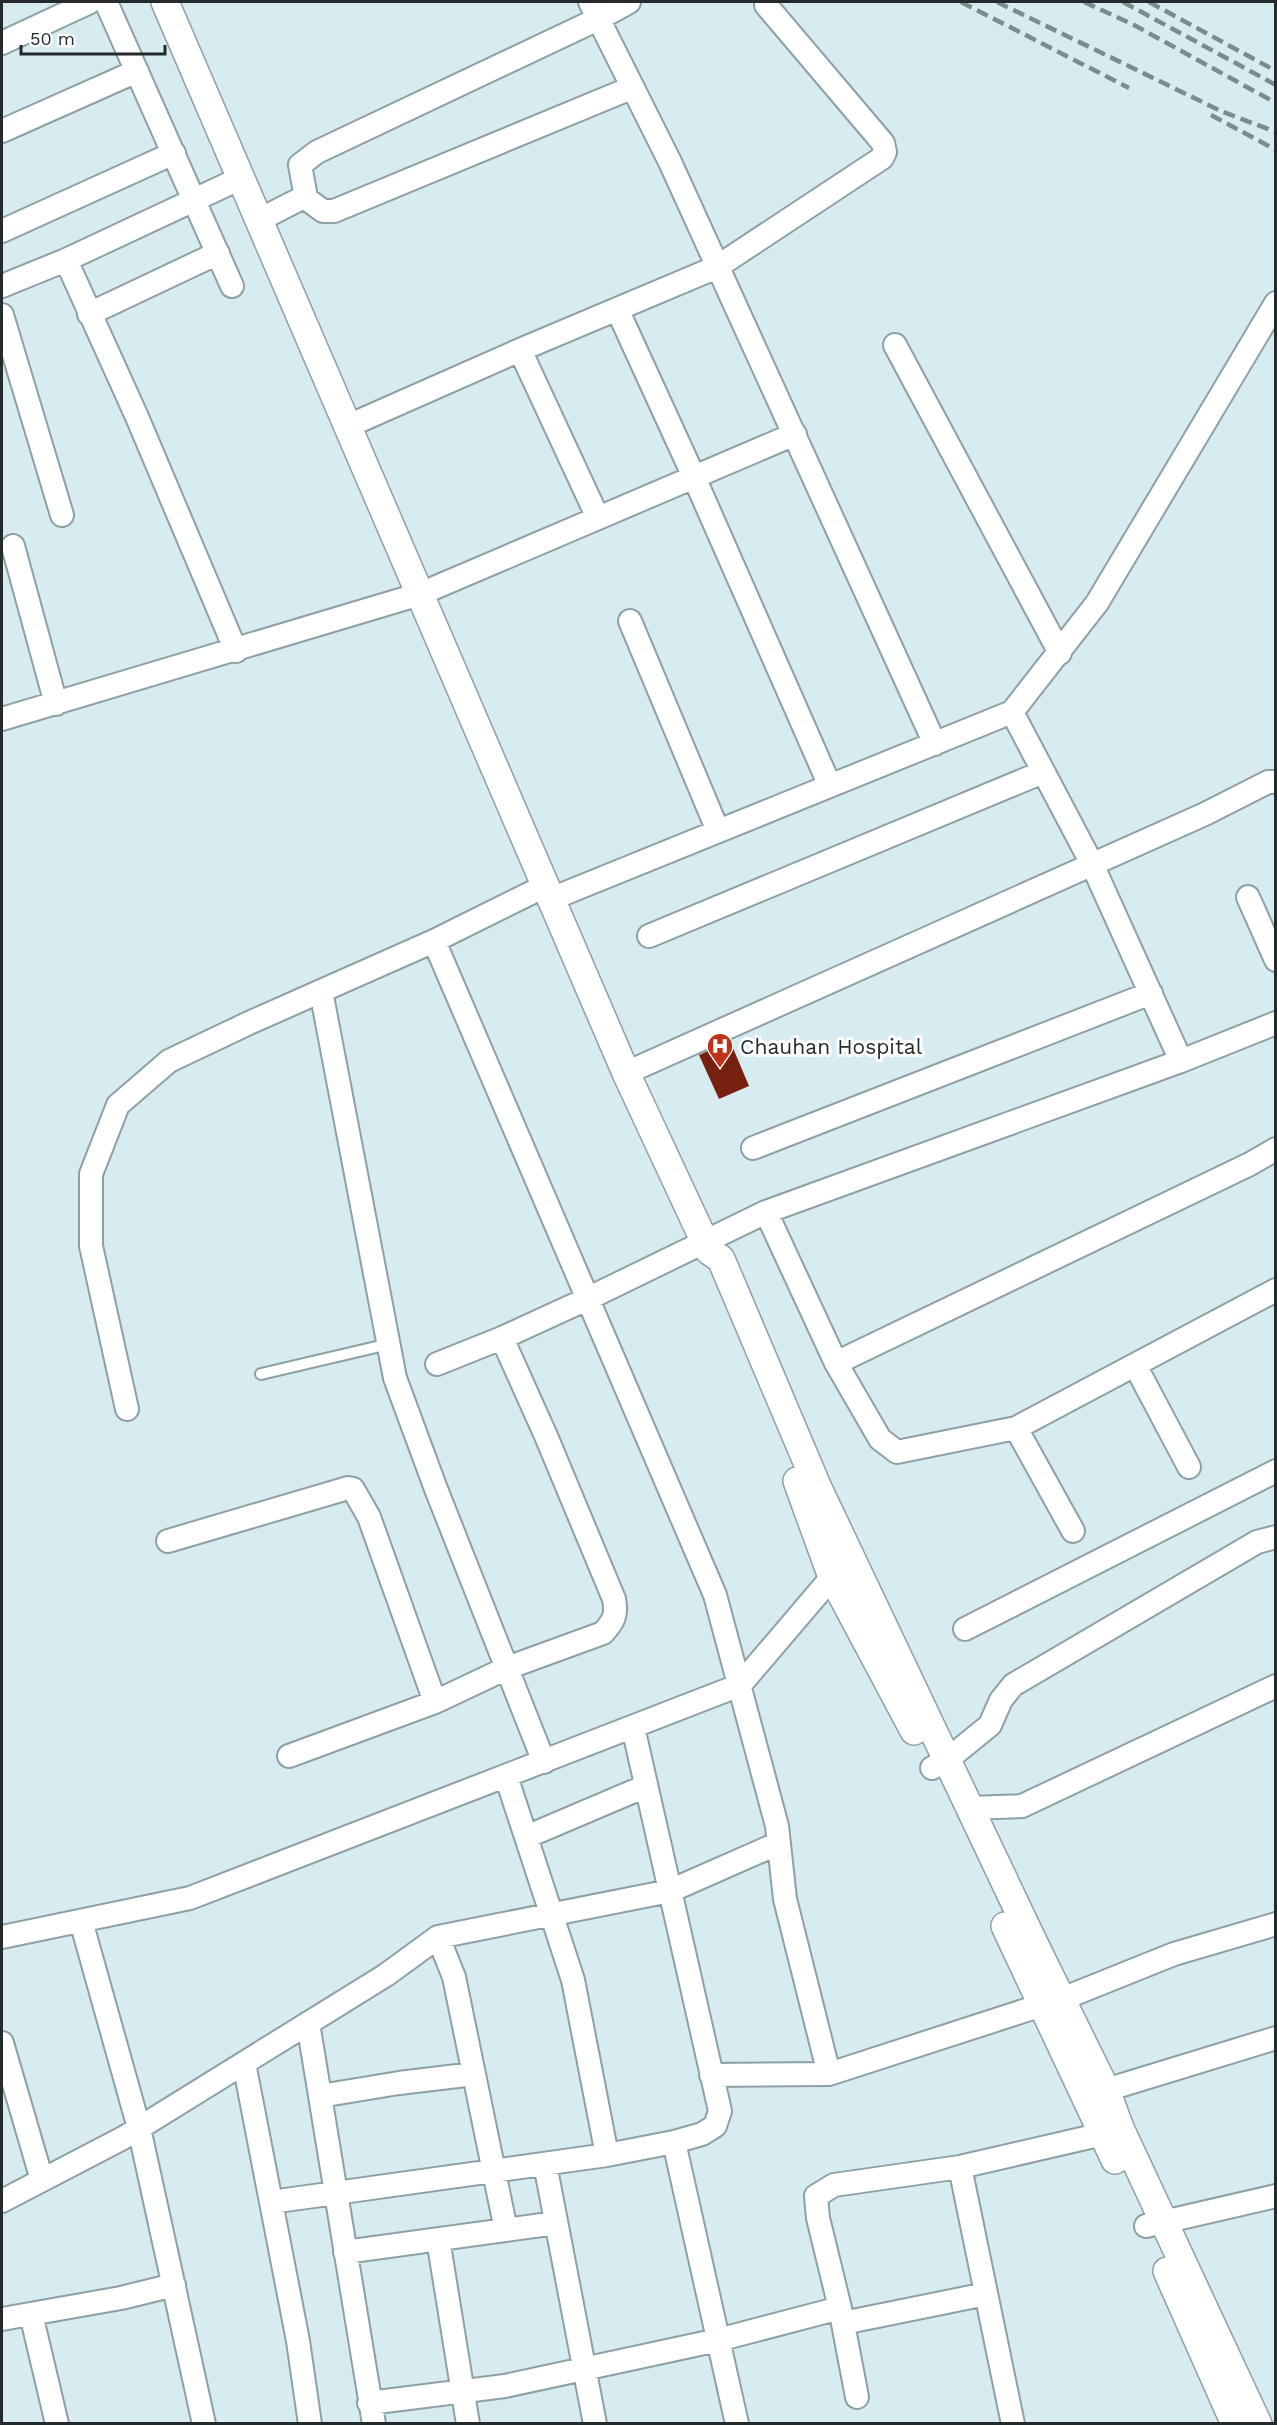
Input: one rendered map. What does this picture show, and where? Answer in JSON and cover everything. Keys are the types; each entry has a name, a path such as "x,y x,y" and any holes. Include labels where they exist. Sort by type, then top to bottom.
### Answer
{"street":[{"path":"2,43 90,2"},
{"path":"106,2 232,286"},
{"path":"304,197 300,165 317,152 594,10 629,2"},
{"path":"169,3 241,178 626,1073 707,1247 721,1259 939,1764 1052,2002 1106,2090 1155,2224 1235,2424"},
{"path":"348,426 717,267 878,161 885,152 883,143 766,5"},
{"path":"594,10 670,162 935,744"},
{"path":"2,131 137,71"},
{"path":"304,197 323,211 334,211 632,88"},
{"path":"2,231 174,153"},
{"path":"2,286 66,260 241,178"},
{"path":"259,220 304,197"},
{"path":"89,314 218,253"},
{"path":"66,260 137,417 236,651"},
{"path":"127,1409 91,1246 91,1174 118,1105 169,1061 434,941 548,893 718,831 1012,712 1097,603 1275,303"},
{"path":"617,309 694,477 830,786"},
{"path":"2,315 62,515"},
{"path":"895,345 1060,653"},
{"path":"520,350 598,518"},
{"path":"2,719 236,651 420,594 795,434"},
{"path":"13,546 56,704"},
{"path":"630,621 718,831"},
{"path":"1012,712 1092,864 1181,1061"},
{"path":"649,936 1043,772"},
{"path":"626,1073 1205,814 1268,782 1275,782"},
{"path":"1248,897 1273,948"},
{"path":"434,941 715,1595 777,1826 785,1899 829,2074"},
{"path":"321,991 395,1378 544,1762"},
{"path":"753,1148 1151,993"},
{"path":"437,1364 502,1338 707,1247 766,1212 1274,1027"},
{"path":"836,1363 1250,1164 1275,1149"},
{"path":"766,1212 836,1363 880,1439 897,1452 1016,1428 1275,1290"},
{"path":"707,1247 705,1264 802,1495 832,1577 939,1764 969,1808 1052,2002 1103,2134 1155,2224 1258,2424"},
{"path":"289,1756 435,1702 507,1668 603,1634 612,1623 617,1613 614,1599 502,1338"},
{"path":"1135,1365 1189,1467"},
{"path":"1016,1428 1073,1531"},
{"path":"965,1629 1275,1471"},
{"path":"168,1541 348,1488 353,1489 369,1517 435,1702"},
{"path":"939,1764 990,1725 1001,1700 1013,1685 1257,1542 1275,1536"},
{"path":"2,1937 190,1898 740,1685 832,1577"},
{"path":"969,1808 1022,1806 1275,1686"},
{"path":"271,2202 607,2155 674,2142 702,2134 715,2126 720,2111 633,1727"},
{"path":"506,1776 573,1980 607,2155"},
{"path":"526,1837 646,1786"},
{"path":"2,2201 139,2128 386,1975 438,1937 670,1892 779,1843"},
{"path":"81,1920 139,2128 204,2424"},
{"path":"711,2074 829,2074 1052,2002 1174,1954 1275,1924"},
{"path":"438,1937 454,1977 506,2230"},
{"path":"308,2024 371,2413 463,2392 505,2386 842,2316 986,2294"},
{"path":"1106,2090 1275,2038"},
{"path":"2,2043 42,2180"},
{"path":"244,2063 298,2342 310,2424"},
{"path":"320,2096 474,2074"},
{"path":"857,2397 842,2316 818,2218 816,2196 834,2185 960,2167 1103,2134"},
{"path":"674,2142 737,2424"},
{"path":"545,2164 595,2424"},
{"path":"960,2167 1013,2424"},
{"path":"1155,2224 1275,2196"},
{"path":"345,2252 556,2223"},
{"path":"438,2239 468,2424"},
{"path":"2,2319 121,2298 174,2285"},
{"path":"32,2314 57,2424"}],"lane":[{"path":"261,1374 388,1344"}],"building":[{"path":"730,1041 749,1086 719,1099 699,1055"}],"railway":[{"path":"961,2 1129,88"},
{"path":"997,2 1223,112 1276,132"},
{"path":"1084,2 1134,25 1276,103"},
{"path":"1123,2 1276,85"},
{"path":"1149,2 1276,71"},
{"path":"1211,115 1276,150"}],"place":[{"name":"Chauhan Hospital","path":"720,1069"}]}
